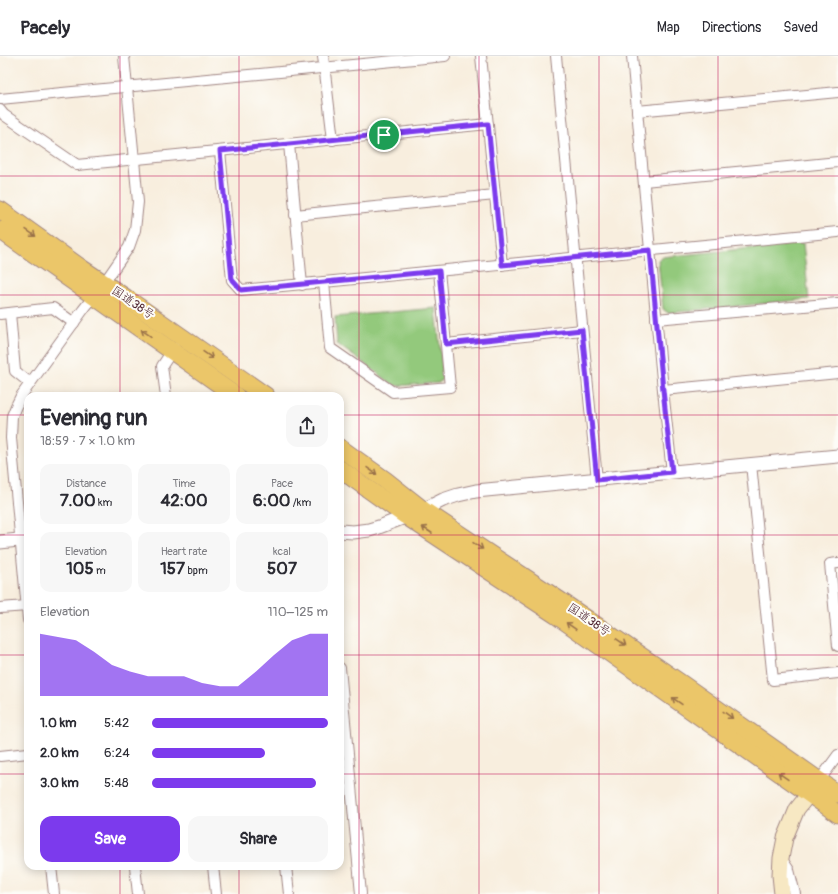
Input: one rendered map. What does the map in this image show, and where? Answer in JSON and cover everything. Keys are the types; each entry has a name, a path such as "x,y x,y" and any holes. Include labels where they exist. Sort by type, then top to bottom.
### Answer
{"highway":[{"name":"国道38号","path":"0,210 260,392"},
{"name":"国道38号","path":"0,230 93,297 230,392"},
{"name":"国道38号","path":"344,451 385,480 423,510 688,688 838,794"},
{"name":"国道38号","path":"344,472 406,516 556,615 838,814"}],"main road":[{"path":"784,893 780,875 784,838 797,809 819,781"}],"street":[{"path":"26,392 30,383 129,247 135,230 138,202 124,56"},
{"path":"323,56 333,140"},
{"path":"0,99 445,56"},
{"path":"481,56 502,265"},
{"path":"556,56 597,480"},
{"path":"632,56 656,319 672,472"},
{"path":"637,111 838,92"},
{"path":"0,110 4,115 77,165 488,124"},
{"path":"288,144 302,285"},
{"path":"220,151 232,280 241,290 838,232"},
{"path":"644,181 838,162"},
{"path":"295,215 495,195"},
{"path":"324,282 330,348 393,392 450,387 439,271"},
{"path":"656,319 838,303"},
{"path":"30,383 15,371 5,313 53,308 74,323"},
{"path":"446,344 582,330"},
{"path":"165,392 162,366 182,337"},
{"path":"663,390 838,373"},
{"path":"0,542 24,539 10,438 12,416 16,406 24,398"},
{"path":"344,531 353,532 379,528 443,500 476,491 838,456"},
{"path":"751,464 773,680 838,673"},
{"path":"838,563 830,564 838,646"},
{"path":"0,608 24,606"},
{"path":"344,742 361,894"},
{"path":"0,756 24,753"},
{"path":"819,781 838,755"},
{"path":"51,870 54,894"},
{"path":"135,870 138,894"},
{"path":"213,870 216,894"},
{"path":"286,870 289,894"}],"green space":[{"path":"803,243 809,299 668,313 663,309 658,260 661,257"},
{"path":"436,308 443,378 439,383 395,386 337,344 335,317"}],"route":[{"path":"488,124 502,265 650,250 672,472 597,480 582,330 446,344 439,271 241,290 232,280 220,151 384,135 488,124"}]}
